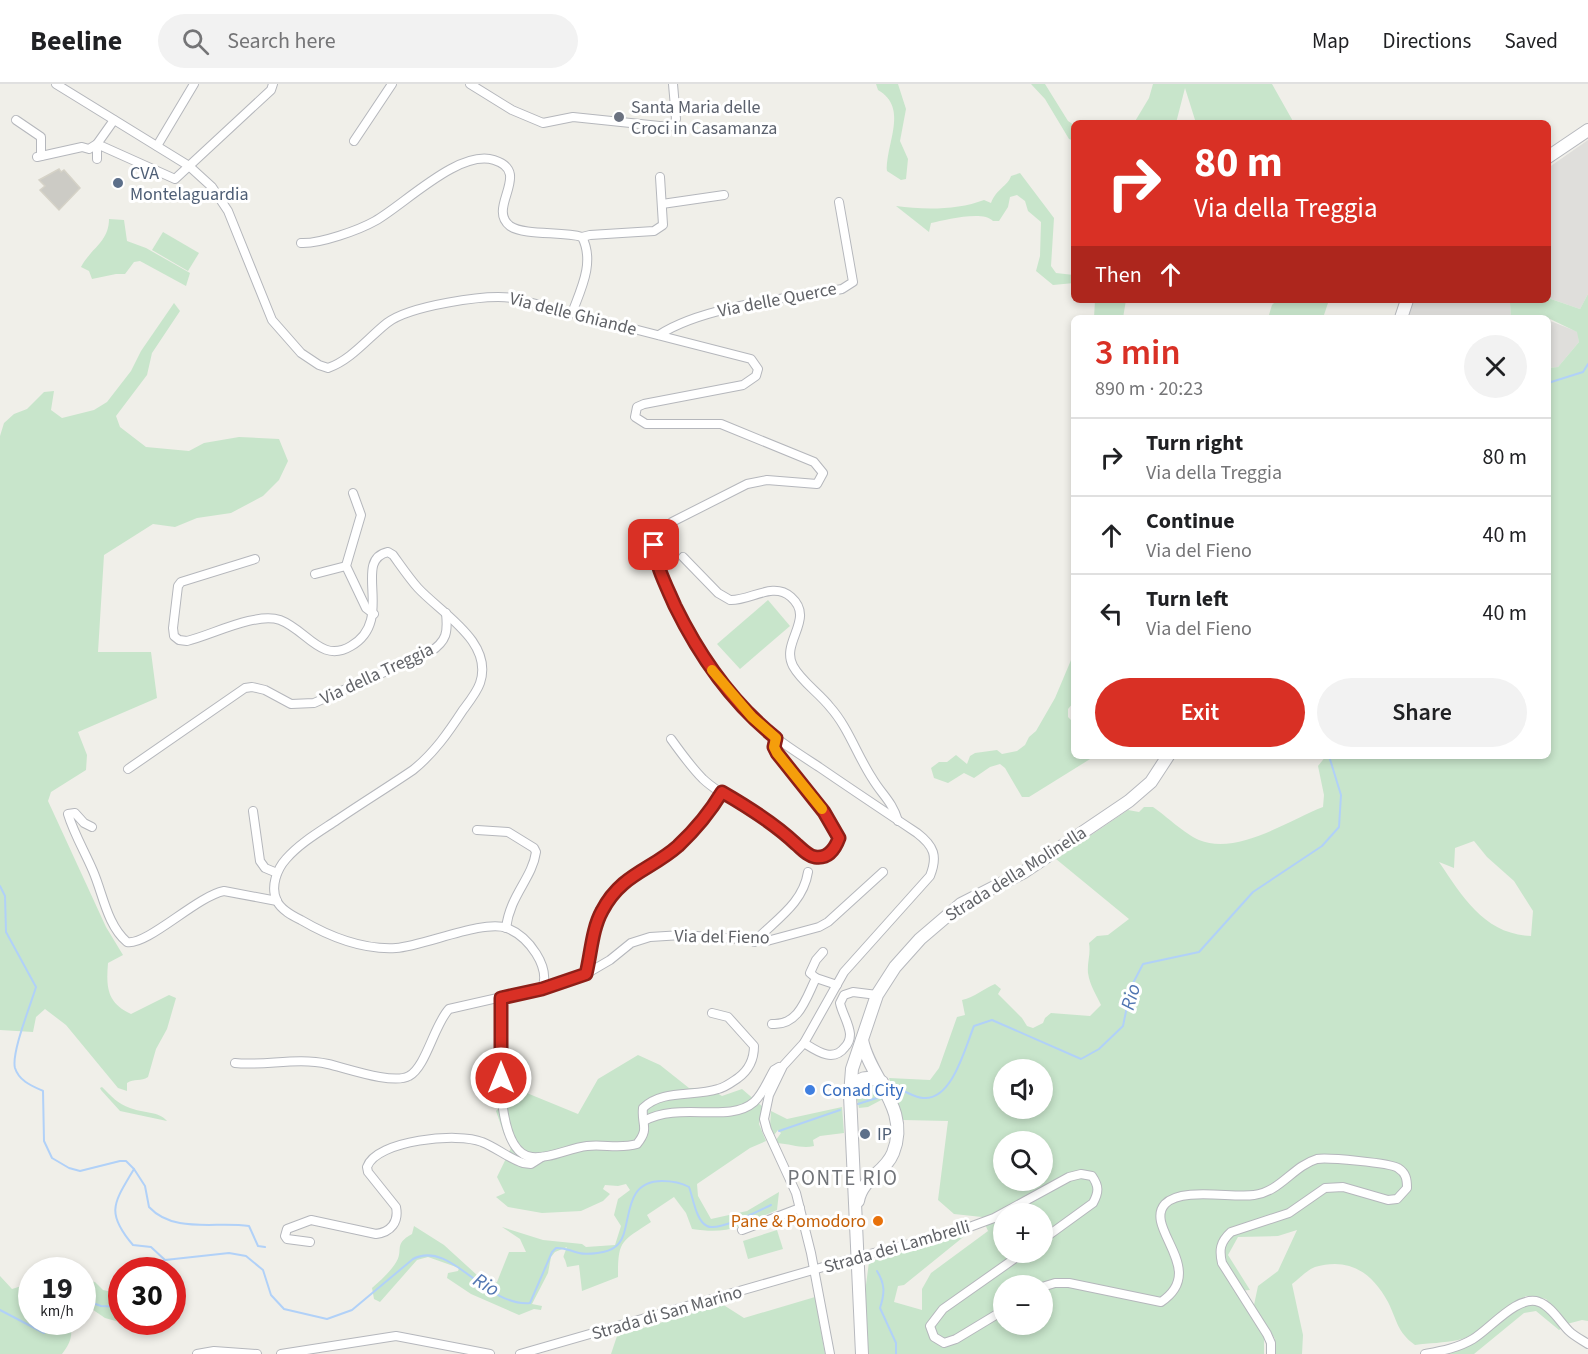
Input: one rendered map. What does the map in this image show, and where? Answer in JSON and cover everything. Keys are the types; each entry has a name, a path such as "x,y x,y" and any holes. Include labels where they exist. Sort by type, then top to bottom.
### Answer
{"main road":[{"path":"1551,155 1588,130"},
{"name":"Strada della Molinella","path":"855,1220 850,1095 852,1069 877,995 895,967 938,922 962,904 1024,872 1130,801 1151,782 1166,759"},
{"path":"862,1036 869,1065 883,1083 892,1101 898,1133 893,1154 885,1165 863,1185 858,1197 855,1220 862,1354"},
{"path":"852,1069 858,1065 869,1065"},
{"path":"850,1095 855,1084 864,1077 871,1077 883,1083"},
{"path":"852,1152 857,1163 866,1170 885,1165"}],"street":[{"name":"Via delle Ghiande","path":"56,84 189,166 212,187 223,202 272,320 279,331 319,365 328,368 344,360 396,317 446,304 499,296 751,359 758,369 756,376 742,385 644,404 637,407 635,417 646,424 721,424 814,462 823,473 817,484 810,485 767,480 747,483 672,522 663,529 654,545 661,576 701,655 752,717 776,738"},
{"path":"157,146 194,84"},
{"path":"16,120 41,137 39,157 82,147 89,148 98,144 175,180 271,90 273,84"},
{"path":"354,141 392,84"},
{"path":"470,84 512,111 543,123 573,117 669,127 674,124 676,118 673,84"},
{"path":"97,159 98,144 114,120"},
{"path":"301,243 329,238 374,221 447,171 477,158 495,160 509,172 511,182 502,210 503,218 510,226 519,230 582,237 654,231 663,225 660,177"},
{"path":"662,204 724,195"},
{"name":"Via delle Querce","path":"659,335 672,327 714,312 842,289 851,285 853,282 839,202"},
{"path":"572,313 585,278 588,254 582,237"},
{"path":"353,493 361,515 346,566 366,609 374,614"},
{"path":"276,901 274,889 277,873 286,859 305,841 413,770 428,757 480,684 483,670 480,656 466,633 419,589 393,555 388,552 377,557 373,563 371,572 374,614"},
{"path":"683,557 718,593 730,600 776,591 789,595 796,602 801,611 801,620 790,650 793,666 840,719 873,780 893,805 898,821"},
{"name":"Via della Treggia","path":"255,559 181,582 178,586 174,636 179,640 187,641 253,620 267,618 299,629 323,650 332,652 344,650 362,638 374,614"},
{"path":"315,574 346,566"},
{"name":"Via della Treggia","path":"128,769 245,688 265,690 291,704 314,703 430,652 445,640 448,632 446,613"},
{"path":"671,739 704,779 777,827 810,856 819,858 828,855 836,848 839,838 824,812 777,753 774,747 776,738 917,833 933,848 934,866 930,876 878,936 852,961 804,1043 783,1066 769,1095 764,1119 796,1193 830,1354"},
{"path":"586,974 598,920 611,897 623,883 677,847 710,812 722,792"},
{"path":"253,811 260,861 265,868 277,873"},
{"path":"92,827 84,823 75,813 68,814 108,911 122,938 127,942 138,941 185,912 195,903 224,891 276,901 303,921 358,946 409,947 468,931 492,927 506,928 528,942 544,971 546,979 542,989 448,1009 435,1030 420,1065 410,1076 404,1078 387,1078 309,1060 235,1063"},
{"path":"477,830 508,832 534,848 536,852 531,869 508,912 506,928"},
{"name":"Via del Fieno","path":"542,989 586,974 610,960 631,943 650,937 682,935 754,942 767,941 819,927 828,922 883,872"},
{"path":"754,942 796,902 806,885 808,873"},
{"path":"823,952 810,973 816,978 837,985"},
{"path":"772,1024 794,1019 816,978"},
{"path":"804,1043 823,1054 833,1056 841,1052 848,1045 850,1036 840,1003 844,994 853,992 877,995"},
{"path":"501,998 502,1109 507,1131 519,1151 531,1157 590,1146 638,1144 645,1136 643,1108 647,1103 667,1096 719,1089 746,1072 754,1057 754,1046 728,1017 712,1013"},
{"path":"644,1121 666,1112 687,1110 714,1113 743,1109 755,1101 774,1070 783,1066"},
{"path":"310,1242 287,1239 286,1233 291,1226 311,1220 376,1234 393,1226 398,1214 396,1207 368,1172 367,1167 373,1157 394,1146 410,1142 465,1137 483,1142 523,1164 531,1164 542,1156"},
{"path":"1053,1284 1069,1283 1161,1302 1177,1287 1180,1272 1160,1217 1162,1207 1170,1200 1182,1195 1255,1196 1269,1192 1316,1159 1325,1158 1394,1166 1399,1169 1405,1174 1407,1188 1397,1199 1388,1200 1343,1187 1325,1188 1289,1213 1231,1232 1224,1239 1220,1254 1222,1263 1267,1334 1271,1342 1270,1354"},
{"name":"Strada dei Lambrelli","path":"1022,1203 1069,1178 1081,1174 1092,1176 1097,1184 1098,1193 1093,1203 1053,1232"},
{"path":"742,1230 800,1208"},
{"name":"Strada dei Lambrelli","path":"814,1271 858,1257 956,1232 993,1218"},
{"path":"993,1317 956,1339 944,1342 934,1337 930,1326 943,1309 1008,1263"},
{"name":"Strada di San Marino","path":"520,1354 814,1271"},
{"path":"1425,1354 1454,1347 1474,1338 1514,1307 1531,1301 1546,1306 1570,1333 1588,1344"},
{"path":"281,1354 396,1336 490,1354"},
{"path":"197,1354 214,1351 257,1354"}],"shaded area":[{"path":"1588,140 1588,294 1580,309 1551,299 1551,166"},
{"path":"1406,303 1510,303 1511,315 1402,315"},
{"path":"1551,321 1578,332 1579,342 1558,367 1551,368"}],"green space":[{"path":"876,84 898,84 906,109 900,141 908,159 906,179 901,180 887,171 894,116 892,106 878,90"},
{"path":"1031,84 1045,84 1071,123 1071,140 1069,139 1045,99"},
{"path":"1153,84 1272,84 1292,120 1195,120 1185,88 1177,120 1136,120 1149,98"},
{"path":"1020,173 1054,218 1051,266 1056,273 1071,275 1071,283 1053,285 1036,271 1040,256 1041,222 1028,211 1025,201 1017,195 1010,197 1008,207 999,221 981,216 954,218 931,223 929,232 896,206 941,208 963,206 984,200 991,203 1011,176"},
{"path":"109,219 124,220 127,241 146,248 190,273 186,286 140,261 134,262 125,274 92,279 89,271 81,267 106,234"},
{"path":"163,232 199,253 188,271 152,250"},
{"path":"1588,294 1588,1321 1582,1320 1567,1324 1546,1299 1526,1296 1485,1327 1467,1337 1453,1341 1415,1345 1401,1330 1382,1291 1367,1275 1348,1266 1327,1264 1312,1268 1292,1284 1303,1335 1302,1354 1275,1354 1275,1339 1254,1305 1258,1286 1278,1271 1297,1230 1278,1236 1238,1237 1228,1255 1250,1290 1237,1291 1264,1334 1264,1354 868,1354 864,1300 869,1262 967,1234 904,1285 898,1286 894,1302 922,1310 922,1289 931,1273 988,1231 982,1217 954,1214 938,1200 948,1121 903,1120 889,1078 930,1080 939,1068 957,1017 965,1015 962,1000 995,984 1001,989 998,994 1027,1026 1033,1028 1043,1023 1051,1013 1090,1016 1101,1005 1088,973 1089,943 1097,936 1108,935 1129,919 1056,859 1128,810 1139,812 1144,807 1153,807 1199,840 1214,844 1246,840 1323,807 1324,795 1318,766 1324,759 1551,759 1551,368 1558,367 1579,342 1577,332 1551,319 1551,315 1511,315 1510,303 1551,303 1551,299 1580,309","holes":["1474,841 1487,857 1514,881 1533,911 1531,936 1500,929 1488,921 1466,900 1439,862 1454,868 1455,848"]},
{"path":"174,303 180,311 152,353 147,375 116,416 120,427 146,447 189,451 204,443 239,437 279,439 288,461 279,480 263,496 231,513 197,518 175,527 153,524 104,555 98,652 151,652 157,698 78,732 87,755 86,770 51,792 48,801 106,927 123,955 108,963 107,980 113,999 123,1010 131,1014 169,995 176,998 167,1029 156,1049 148,1077 127,1083 127,1091 118,1088 66,1025 45,1009 36,1017 33,1032 0,1030 0,436 4,423 14,414 27,409 44,392 54,391 51,410 62,418 94,410 107,402 131,371 141,351"},
{"path":"1095,303 1126,303 1124,315 1094,315"},
{"path":"1274,303 1328,303 1324,315 1269,315"},
{"path":"768,600 790,626 740,669 717,644"},
{"path":"1071,660 1071,706 1068,709 1068,717 1071,720 1071,759 1090,759 1029,797 1022,797 1005,768 1000,764 990,767 974,778 964,773 948,783 934,778 931,768 939,762 947,762 956,755 967,764 970,756 975,753 997,750 1002,754 1017,751 1036,731 1055,698"},
{"path":"638,1055 660,1065 689,1088 709,1088 722,1096 742,1089 763,1107 759,1124 766,1141 750,1148 697,1184 698,1196 711,1219 747,1211 779,1192 777,1210 727,1230 705,1231 692,1229 686,1213 674,1197 647,1215 651,1222 623,1243 619,1256 618,1277 582,1291 579,1265 567,1267 564,1257 567,1247 555,1252 551,1257 548,1273 532,1304 542,1306 541,1310 534,1309 519,1315 471,1294 447,1278 448,1273 458,1271 459,1268 428,1257 417,1260 380,1302 374,1299 372,1288 395,1264 402,1241 412,1234 414,1226 444,1245 478,1276 494,1284 497,1282 509,1252 526,1252 520,1239 502,1227 543,1240 582,1244 586,1247 615,1245 621,1226 614,1215 618,1199 630,1190 626,1184 605,1185 603,1189 610,1194 603,1201 581,1211 542,1213 508,1207 496,1197 505,1193 497,1177 512,1146 504,1134 496,1111 517,1089 578,1114 598,1079"},
{"path":"875,1082 885,1098 868,1107 859,1108 855,1090 858,1083"},
{"path":"102,1087 122,1104 135,1110 160,1115 167,1121 120,1111 101,1090"},
{"path":"842,1107 844,1133 820,1136 813,1140 814,1146 801,1147 777,1143 776,1140 781,1133 778,1130 774,1135 770,1126 771,1111 787,1119"},
{"path":"777,1230 783,1249 748,1259 743,1241"},
{"path":"0,1276 12,1289 18,1287 18,1335 70,1335 62,1354 0,1354"},
{"path":"96,1283 103,1290 108,1291 108,1319 96,1312"},
{"path":"815,1297 825,1354 611,1354 617,1336 722,1304 744,1318"},
{"path":"1527,1303 1543,1308 1564,1327 1559,1330 1536,1311 1524,1313 1474,1354 1436,1354 1466,1345"}],"building":[{"path":"59,169 61,172 64,170 80,188 59,210 40,190 45,186 39,180"}],"waterway":[{"name":"Rio","path":"1551,382 1583,372 1588,364"},
{"name":"Rio","path":"901,1090 923,1098 933,1097 942,1091 950,1082 962,1059 974,1026 992,1020 1081,1059 1099,1049 1123,1026 1131,987 1143,964 1199,952 1253,892 1322,846 1339,827 1341,795 1330,759"},
{"path":"0,886 5,896 6,932 36,987 16,1051 15,1068 26,1082 43,1091 44,1141 52,1158 69,1168 80,1171 126,1161 134,1169 115,1207 119,1224 133,1245 151,1247 162,1257"},
{"name":"Rio","path":"858,1104 883,1096"},
{"name":"Rio","path":"779,1131 840,1110"},
{"path":"134,1169 145,1186 149,1207 159,1215 183,1224 249,1226 258,1246 265,1247"},
{"name":"Rio","path":"186,1258 229,1253 246,1256 263,1270 271,1295 284,1309 327,1319 352,1310 413,1259 427,1255 441,1258 455,1265 498,1295 514,1301 530,1303 552,1252 556,1248 587,1254 603,1252 615,1247 625,1231 633,1198 639,1189 648,1183 669,1181 689,1187 700,1219 707,1226 712,1227 738,1220 771,1205"},
{"path":"877,1271 882,1280 883,1289 880,1308 896,1343 896,1354"},
{"name":"Rio","path":"96,1304 108,1306"},
{"name":"Rio","path":"0,1310 18,1319"}],"slow traffic":[{"path":"712,670 752,717 776,738 774,747 777,753 822,809"}],"place":[{"name":"Santa Maria delle Croci in Casamanza","path":"619,117"},
{"name":"CVA Montelaguardia","path":"118,183"},
{"name":"Conad City","path":"810,1090"},
{"name":"IP","path":"865,1134"},
{"name":"Pane & Pomodoro","path":"878,1221"}],"district":[{"name":"PONTE RIO","path":"843,1178"}],"route":[{"path":"501,1078 501,998 542,989 586,974 598,920 611,897 623,883 677,847 710,812 722,792 784,832 810,856 819,858 828,855 836,848 839,838 824,812 777,753 774,747 776,738 752,717 701,655 661,576 654,545"}]}
